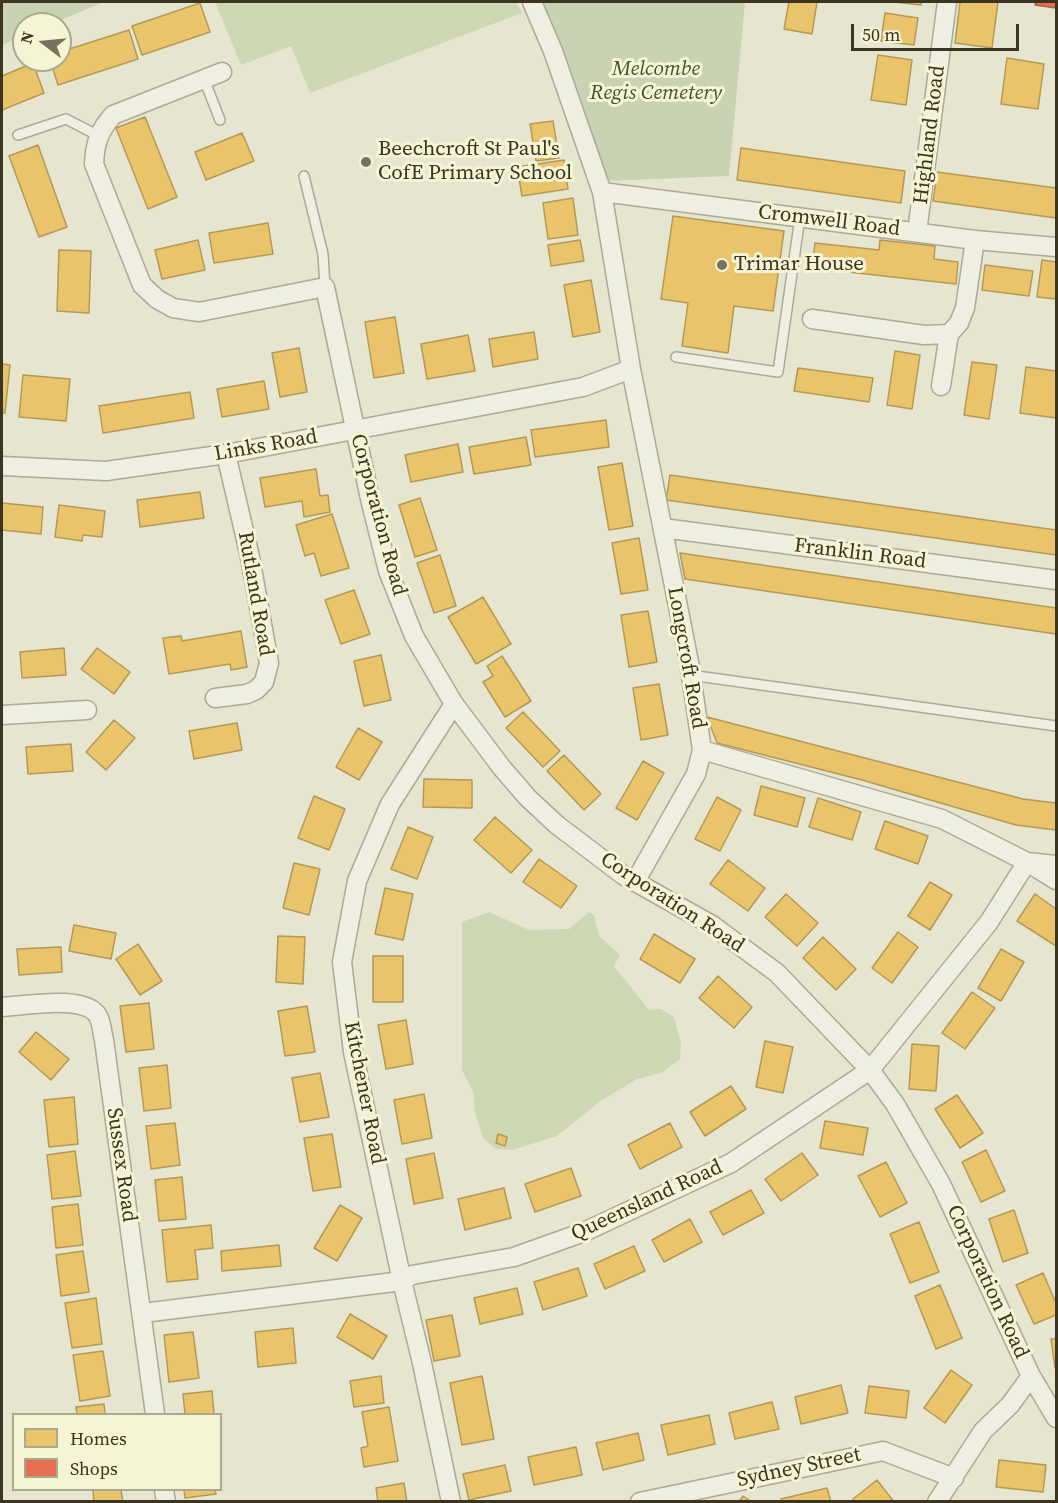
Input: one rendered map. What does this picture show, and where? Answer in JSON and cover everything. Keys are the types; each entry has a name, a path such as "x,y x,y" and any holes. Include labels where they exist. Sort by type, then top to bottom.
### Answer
{"street":[{"name":"Longcroft Road","path":"532,2 553,51 602,192 702,750 942,819 1027,862 1056,880"},
{"name":"Highland Road","path":"917,232 947,2"},
{"path":"222,72 113,115 101,128 95,146 94,164 142,285 157,299 173,308 199,312 325,287"},
{"name":"Cromwell Road","path":"602,192 975,240 1056,248"},
{"path":"941,386 949,334 959,323 965,308 975,240"},
{"name":"Corporation Road","path":"325,287 370,499 388,571 414,636 454,704 502,768 528,798 557,825 635,882 712,925 777,973 870,1070 895,1104 941,1184 1031,1376 1056,1418"},
{"path":"812,319 924,335 949,334"},
{"name":"Links Road","path":"2,466 106,471 226,454 583,387 632,369"},
{"name":"Rutland Road","path":"215,698 247,694 255,690 264,682 269,663 250,557 226,454"},
{"name":"Franklin Road","path":"663,528 1056,580"},
{"name":"Kitchener Road","path":"451,1502 423,1363 402,1281 354,1052 342,962 357,882 390,804 454,704"},
{"path":"2,715 87,710"},
{"path":"635,882 696,774 702,750"},
{"path":"1027,862 1056,865"},
{"name":"Queensland Road","path":"143,1313 402,1281 412,1275 514,1257 584,1232 730,1163 870,1070 989,922 1027,862"},
{"name":"Sussex Road","path":"2,1007 69,1003 86,1006 98,1016 104,1040 155,1413"},
{"path":"937,1502 983,1431 1010,1405 1031,1376"},
{"name":"Sydney Street","path":"640,1502 691,1497 883,1450 954,1478"}],"lane":[{"path":"204,79 220,120"},
{"path":"18,135 66,118 99,136"},
{"path":"303,176 323,254 325,287"},
{"path":"676,357 778,372 800,217"},
{"path":"690,675 1056,726"}],"green space":[{"path":"2,2 104,2 72,15 72,12 12,12 12,41 2,45"},
{"path":"215,2 516,2 522,13 310,93 291,46 241,65"},
{"name":"Melcombe Regis Cemetery","path":"540,2 745,2 729,176 605,181"},
{"path":"489,912 529,930 569,929 589,912 594,915 599,936 620,955 614,966 649,1010 661,1009 674,1017 681,1044 680,1059 661,1073 637,1079 599,1102 557,1136 512,1150 496,1149 483,1138 475,1112 473,1092 462,1070 462,922"}],"building: Homes":[{"path":"789,2 817,2 812,34 784,29"},
{"path":"894,2 921,2 921,5"},
{"path":"960,2 998,2 992,48 955,43"},
{"path":"200,3 210,32 142,55 132,26"},
{"path":"885,13 918,18 914,45 881,41"},
{"path":"129,30 138,59 58,85 54,72 72,72 72,48"},
{"path":"878,55 912,60 906,105 871,100"},
{"path":"1007,58 1044,64 1038,109 1001,104"},
{"path":"12,72 36,72 44,93 2,110 2,76"},
{"path":"145,117 177,197 148,209 116,128"},
{"path":"553,121 559,158 536,161 530,124"},
{"path":"242,133 254,161 206,180 195,152"},
{"path":"38,145 67,227 39,237 9,156"},
{"path":"741,148 905,171 901,203 737,180"},
{"path":"564,160 568,189 522,196 517,167"},
{"path":"937,172 1056,188 1056,218 933,201"},
{"path":"573,198 578,235 548,239 543,203"},
{"name":"Trimar House","path":"673,216 784,231 773,311 734,306 728,353 682,346 688,303 661,299"},
{"path":"268,223 273,254 214,263 209,233"},
{"path":"198,240 205,270 162,279 155,250"},
{"path":"580,240 584,261 551,266 548,245"},
{"path":"880,240 935,246 934,259 958,262 956,284 812,268 815,243 879,250"},
{"path":"59,250 91,251 89,313 57,311"},
{"path":"1042,260 1056,262 1056,299 1037,297"},
{"path":"985,265 1033,271 1029,296 982,290"},
{"path":"591,280 600,332 573,337 564,285"},
{"path":"395,317 404,373 374,378 365,322"},
{"path":"534,332 538,359 493,367 489,339"},
{"path":"468,335 475,371 427,379 421,344"},
{"path":"299,348 307,392 280,397 272,353"},
{"path":"895,351 920,355 912,409 887,405"},
{"path":"972,362 997,365 989,419 964,415"},
{"path":"2,364 10,365 5,413 2,413"},
{"path":"1026,367 1056,371 1056,418 1020,413"},
{"path":"798,368 873,378 869,402 794,391"},
{"path":"23,375 70,379 66,421 19,417"},
{"path":"264,381 269,409 222,417 217,389"},
{"path":"190,392 194,418 103,433 99,406"},
{"path":"606,420 609,447 535,457 531,430"},
{"path":"526,437 531,465 474,474 469,447"},
{"path":"458,444 463,472 411,482 405,455"},
{"path":"622,463 633,526 609,530 598,467"},
{"path":"316,469 320,496 328,495 330,512 304,517 302,501 265,507 260,478"},
{"path":"670,475 1056,530 1056,555 666,500"},
{"path":"200,492 204,518 140,527 137,500"},
{"path":"420,498 437,550 415,557 399,505"},
{"path":"2,503 43,507 41,534 2,530"},
{"path":"59,505 105,511 102,537 83,535 82,541 55,537"},
{"path":"332,514 349,568 321,576 314,553 305,556 296,525"},
{"path":"639,538 648,590 621,594 612,543"},
{"path":"680,553 1056,608 1056,634 685,579"},
{"path":"440,555 456,606 434,613 417,563"},
{"path":"354,590 370,634 341,644 325,600"},
{"path":"483,597 511,644 476,664 448,617"},
{"path":"648,611 657,662 629,667 621,615"},
{"path":"241,631 247,667 231,670 230,664 169,674 163,638 181,636 182,641"},
{"path":"64,648 66,675 22,678 20,652"},
{"path":"97,648 130,672 114,694 81,669"},
{"path":"381,655 391,700 364,706 354,661"},
{"path":"502,656 531,701 505,717 483,682 493,676 487,666"},
{"path":"659,684 668,735 641,740 633,688"},
{"path":"523,712 560,751 543,767 506,728"},
{"path":"707,717 1023,799 1056,803 1056,830 1016,825 862,780 717,743"},
{"path":"114,720 135,738 106,770 86,752"},
{"path":"237,723 242,750 194,759 189,731"},
{"path":"358,728 382,742 359,780 336,767"},
{"path":"71,744 73,771 28,774 26,747"},
{"path":"564,755 601,794 584,810 547,771"},
{"path":"643,761 664,773 637,820 616,808"},
{"path":"424,779 472,780 472,808 423,807"},
{"path":"761,786 805,798 797,827 754,815"},
{"path":"314,796 345,809 329,850 298,838"},
{"path":"717,797 741,810 720,851 695,839"},
{"path":"818,798 861,812 852,840 809,827"},
{"path":"495,817 532,850 511,873 474,840"},
{"path":"885,821 928,836 918,864 875,849"},
{"path":"408,827 433,837 417,879 391,869"},
{"path":"539,859 577,886 561,908 523,882"},
{"path":"728,860 765,888 748,911 710,884"},
{"path":"294,863 320,869 309,915 283,908"},
{"path":"930,882 952,895 930,930 908,916"},
{"path":"385,888 413,894 403,940 375,934"},
{"path":"786,894 818,923 797,946 765,917"},
{"path":"1035,894 1056,909 1056,946 1017,921"},
{"path":"74,925 116,933 111,959 69,951"},
{"path":"898,932 918,947 892,983 872,968"},
{"path":"654,934 695,959 680,983 640,959"},
{"path":"278,936 305,937 303,984 276,982"},
{"path":"823,937 856,969 836,990 803,958"},
{"path":"138,944 162,981 140,995 116,959"},
{"path":"61,947 62,972 19,975 17,949"},
{"path":"1001,949 1024,962 1001,1001 978,988"},
{"path":"373,956 403,956 403,1002 373,1002"},
{"path":"718,976 752,1007 734,1028 699,998"},
{"path":"972,992 995,1008 965,1049 942,1033"},
{"path":"149,1003 154,1049 126,1052 120,1006"},
{"path":"307,1006 315,1052 285,1056 278,1011"},
{"path":"406,1020 413,1064 386,1069 378,1025"},
{"path":"36,1032 69,1059 51,1080 19,1052"},
{"path":"765,1041 793,1047 783,1093 756,1087"},
{"path":"912,1044 939,1046 936,1091 909,1089"},
{"path":"167,1065 171,1108 144,1111 139,1068"},
{"path":"320,1073 329,1117 300,1122 292,1078"},
{"path":"731,1086 746,1109 705,1136 690,1112"},
{"path":"424,1094 432,1138 402,1144 394,1100"},
{"path":"957,1095 983,1133 960,1148 935,1109"},
{"path":"74,1097 78,1144 49,1147 44,1100"},
{"path":"825,1121 868,1128 863,1155 820,1148"},
{"path":"175,1123 180,1165 151,1169 146,1126"},
{"path":"670,1123 682,1147 640,1169 628,1145"},
{"path":"332,1134 341,1187 313,1191 304,1138"},
{"path":"498,1134 507,1137 505,1146 496,1143"},
{"path":"986,1150 1005,1191 981,1202 962,1162"},
{"path":"75,1151 81,1196 52,1199 47,1155"},
{"path":"434,1153 443,1198 414,1204 406,1159"},
{"path":"802,1153 818,1175 781,1201 765,1179"},
{"path":"886,1162 907,1203 880,1217 858,1176"},
{"path":"571,1168 581,1196 535,1212 525,1184"},
{"path":"182,1177 186,1219 159,1221 155,1180"},
{"path":"504,1188 511,1218 465,1230 458,1199"},
{"path":"751,1190 764,1213 723,1235 710,1212"},
{"path":"78,1204 83,1245 56,1248 52,1207"},
{"path":"340,1205 362,1218 337,1261 314,1248"},
{"path":"1014,1210 1028,1253 1003,1262 989,1219"},
{"path":"690,1219 702,1242 664,1262 652,1240"},
{"path":"919,1222 939,1272 910,1283 890,1234"},
{"path":"211,1225 213,1248 195,1250 198,1279 167,1282 162,1230"},
{"path":"279,1245 281,1266 222,1271 221,1251"},
{"path":"634,1246 645,1271 605,1289 594,1264"},
{"path":"83,1251 89,1292 61,1296 56,1255"},
{"path":"578,1268 587,1296 543,1310 534,1282"},
{"path":"1043,1273 1056,1303 1056,1315 1034,1324 1016,1285"},
{"path":"940,1285 962,1338 936,1349 915,1296"},
{"path":"517,1288 523,1314 480,1324 474,1298"},
{"path":"96,1298 102,1344 72,1348 65,1303"},
{"path":"350,1314 387,1336 373,1359 337,1337"},
{"path":"452,1315 460,1356 434,1361 426,1320"},
{"path":"293,1328 296,1363 258,1367 255,1332"},
{"path":"193,1332 199,1378 169,1382 164,1335"},
{"path":"1051,1339 1056,1339 1056,1368 1055,1368"},
{"path":"103,1351 110,1396 80,1401 73,1355"},
{"path":"951,1370 972,1385 945,1423 924,1408"},
{"path":"381,1376 384,1403 354,1407 350,1381"},
{"path":"482,1376 494,1439 462,1445 450,1383"},
{"path":"841,1385 848,1413 801,1424 795,1397"},
{"path":"869,1386 909,1391 906,1418 865,1413"},
{"path":"212,1391 214,1413 185,1413 183,1394"},
{"path":"772,1402 779,1429 735,1439 729,1413"},
{"path":"104,1404 105,1413 77,1413 76,1407"},
{"path":"389,1407 398,1461 364,1467 361,1448 368,1446 362,1412"},
{"path":"709,1415 715,1444 668,1455 661,1425"},
{"path":"638,1433 644,1460 603,1470 596,1443"},
{"path":"576,1447 582,1475 534,1485 528,1457"},
{"path":"999,1460 1046,1465 1043,1492 996,1487"},
{"path":"505,1465 511,1491 469,1500 463,1474"},
{"path":"877,1480 894,1502 855,1502 853,1499"},
{"path":"404,1483 407,1502 378,1502 376,1488"},
{"path":"827,1488 831,1502 782,1502 781,1499"},
{"path":"93,1491 121,1491 123,1502 94,1502"},
{"path":"184,1491 215,1491 216,1494 185,1498"},
{"path":"743,1496 752,1502 739,1502"}],"building: Shops":[{"path":"1036,2 1056,2 1056,8 1035,5"}],"place":[{"name":"Beechcroft St Paul's CofE Primary School","path":"366,162"},
{"name":"Trimar House","path":"722,265"}]}
